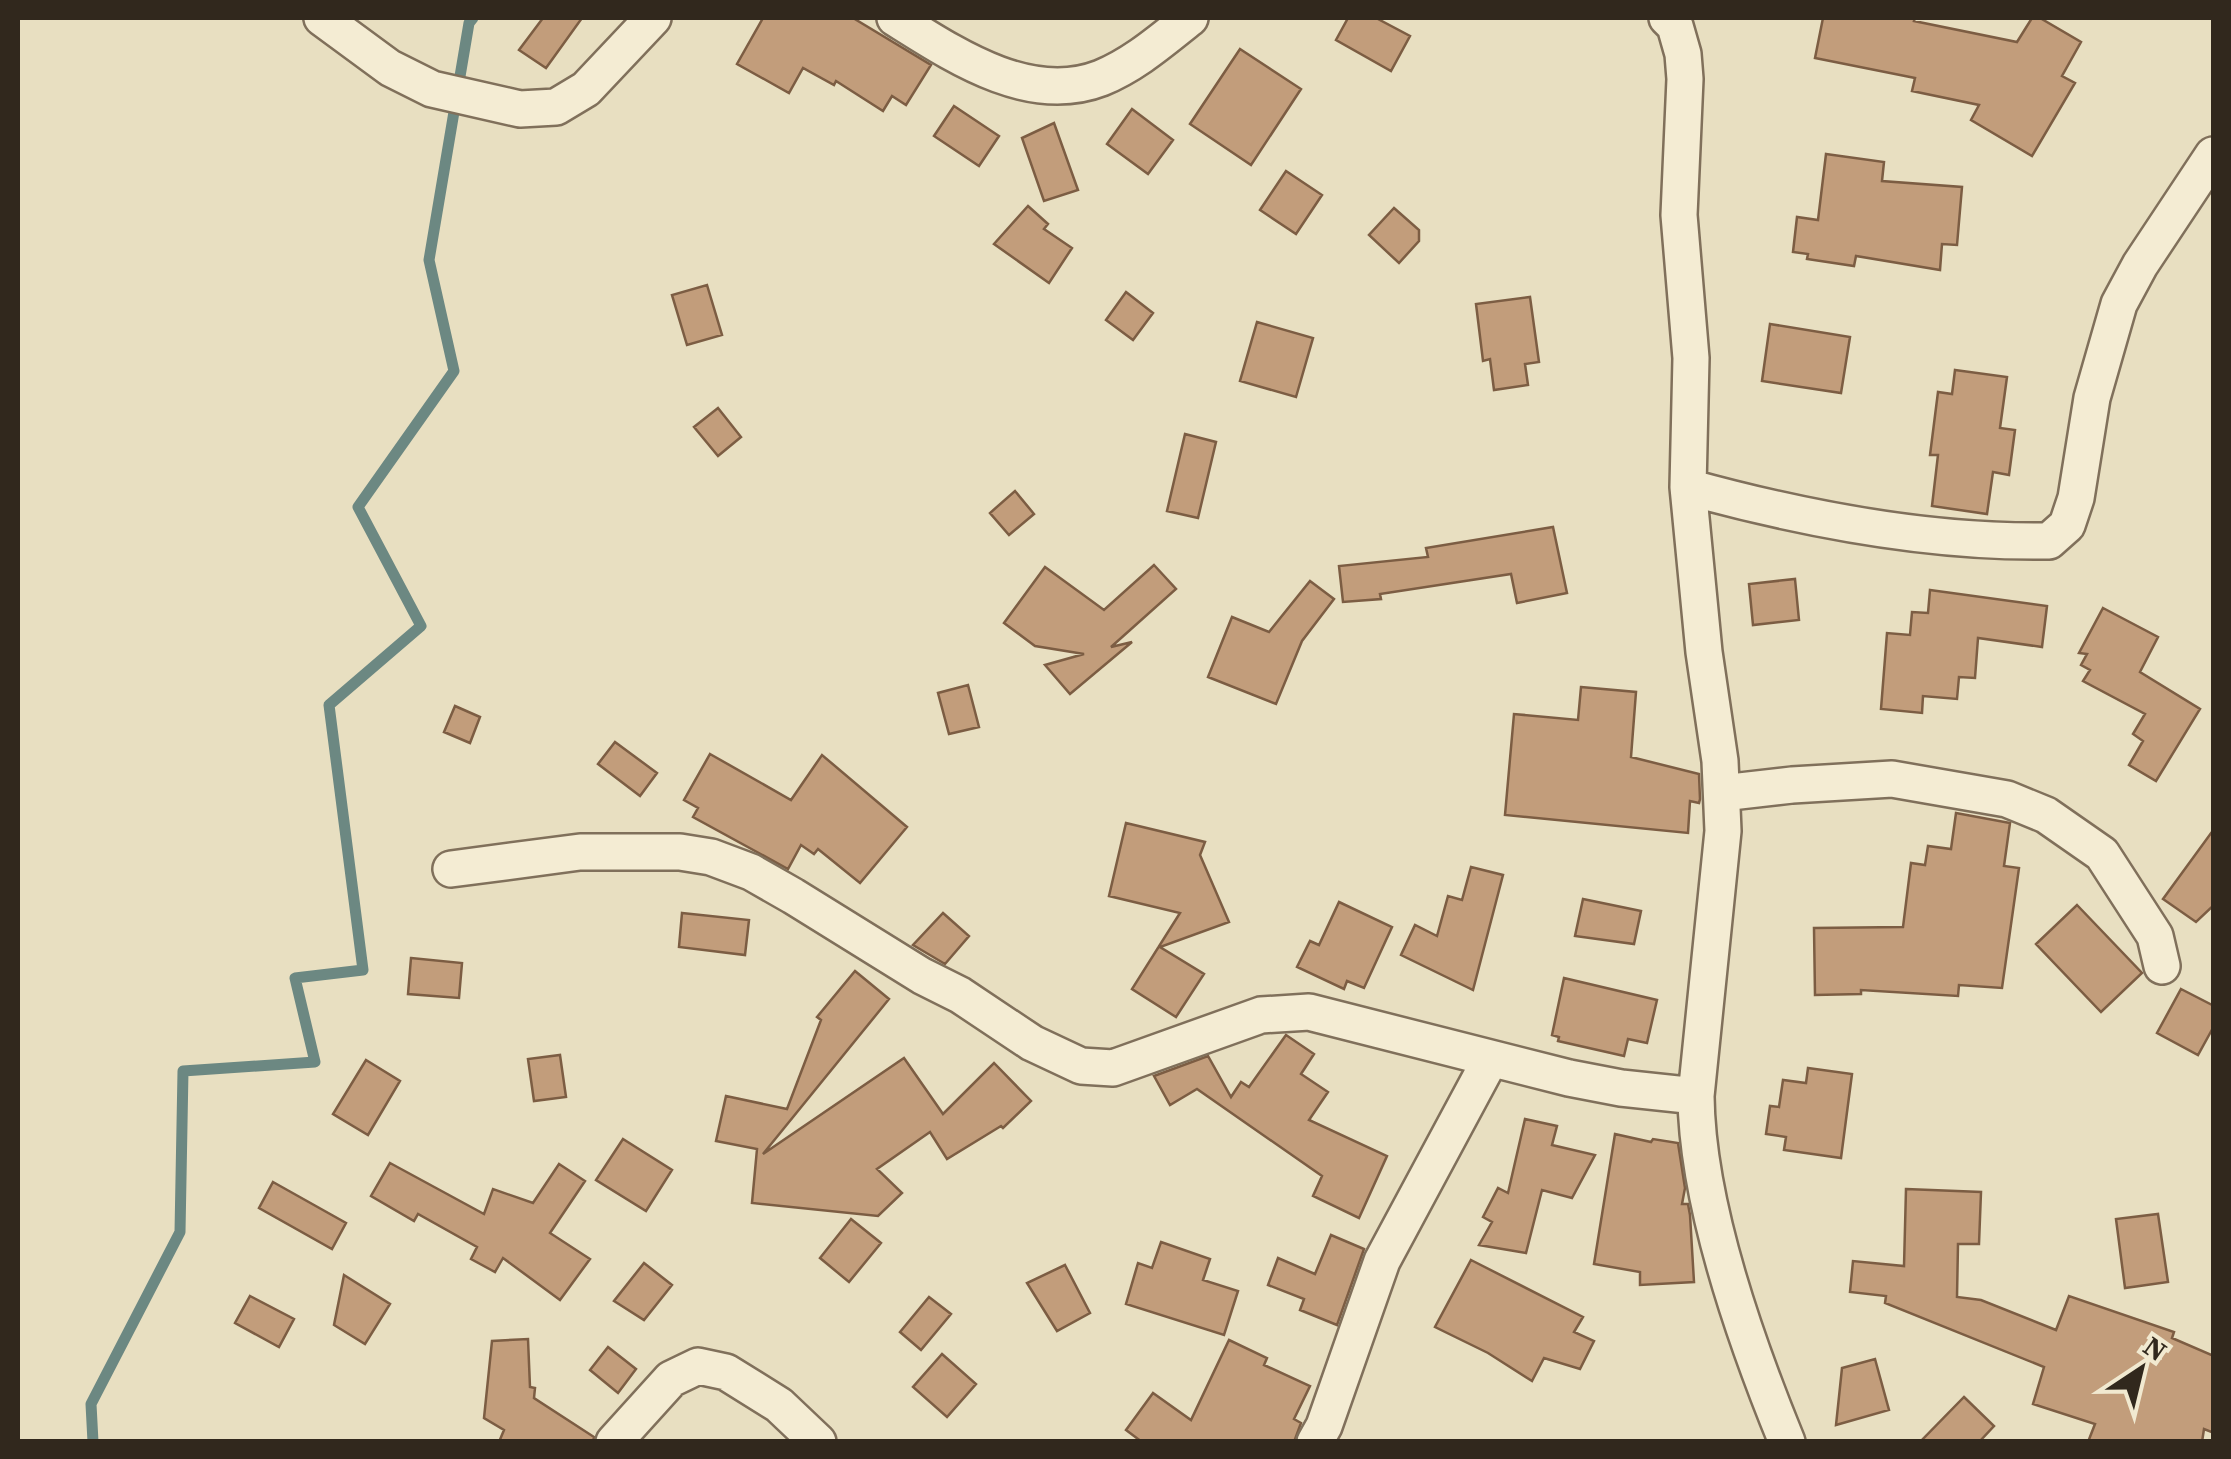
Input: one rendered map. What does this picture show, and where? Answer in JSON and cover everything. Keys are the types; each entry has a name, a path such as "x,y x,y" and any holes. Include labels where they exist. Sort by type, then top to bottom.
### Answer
{"street":[{"path":"322,18 390,68 432,90 520,109 556,107 586,89 654,18"},
{"path":"896,18 939,46 1006,79 1059,87 1100,78 1148,52 1190,18"},
{"path":"1667,18 1675,26 1685,79 1678,215 1691,358 1688,487 1704,652 1720,760 1723,831 1696,1125 1709,1201 1728,1269 1787,1442"},
{"path":"1688,487 1850,524 1960,538 2049,541 2066,524 2076,498 2092,398 2119,304 2140,265 2213,156"},
{"path":"1722,794 1892,779 2007,800 2033,810 2081,837 2102,854 2155,936 2162,966"},
{"path":"451,869 580,852 680,852 712,857 779,888 960,995 1032,1043 1081,1066 1113,1068 1261,1015 1310,1012 1490,1060 1620,1088 1696,1096"},
{"path":"1315,1442 1382,1261 1490,1060"},
{"path":"614,1442 671,1380 698,1366 726,1372 779,1405 818,1442"}],"building":[{"path":"543,18 582,18 546,68 519,50"},
{"path":"763,18 853,18 931,65 906,105 892,96 883,111 836,81 834,85 803,68 789,93 737,64"},
{"path":"1348,18 1376,18 1410,36 1391,71 1336,40"},
{"path":"1823,18 1915,18 1914,21 2017,42 2032,18 2040,18 2081,42 2062,76 2075,83 2032,156 1971,120 1979,105 1912,91 1915,78 1815,58"},
{"path":"1240,49 1301,89 1251,165 1190,124"},
{"path":"954,106 999,136 979,166 934,136"},
{"path":"1132,109 1173,140 1148,174 1107,144"},
{"path":"1054,123 1078,190 1044,201 1022,138"},
{"path":"1826,154 1884,162 1882,181 1962,187 1957,245 1942,244 1940,270 1856,256 1854,266 1807,259 1808,254 1793,252 1797,217 1818,220"},
{"path":"1286,171 1322,195 1296,234 1260,210"},
{"path":"1028,206 1048,224 1044,229 1072,248 1049,283 994,244"},
{"path":"1394,208 1419,230 1419,241 1399,263 1369,235"},
{"path":"707,285 722,335 687,345 672,295"},
{"path":"1126,292 1153,313 1133,340 1106,320"},
{"path":"1530,297 1539,362 1525,364 1528,385 1494,390 1490,359 1483,361 1476,304"},
{"path":"1257,322 1313,338 1296,397 1240,381"},
{"path":"1770,324 1850,337 1841,393 1762,381"},
{"path":"1955,370 2007,377 2000,428 2015,430 2009,475 1993,472 1987,514 1932,506 1938,455 1930,455 1938,392 1952,394"},
{"path":"718,408 741,437 718,456 694,427"},
{"path":"1185,434 1216,442 1198,518 1167,511"},
{"path":"1015,491 1034,514 1009,535 990,513"},
{"path":"1553,527 1567,593 1517,603 1511,574 1380,594 1381,599 1343,602 1339,566 1428,557 1426,548"},
{"path":"1154,565 1176,589 1111,647 1132,642 1070,694 1045,665 1084,654 1035,646 1004,623 1045,567 1104,610"},
{"path":"1795,579 1799,620 1753,625 1749,584"},
{"path":"1310,581 1334,599 1302,641 1276,704 1208,677 1232,617 1269,632"},
{"path":"1930,590 2047,606 2042,647 1978,638 1975,678 1959,677 1957,699 1923,696 1922,713 1881,709 1887,633 1910,635 1912,612 1928,613"},
{"path":"2103,608 2158,637 2140,672 2200,709 2156,781 2129,765 2143,741 2133,734 2145,714 2083,681 2090,670 2081,665 2087,654 2079,653"},
{"path":"968,685 979,727 949,734 938,693"},
{"path":"1581,687 1636,692 1631,757 1699,774 1700,799 1699,803 1690,801 1688,833 1505,815 1514,714 1578,720"},
{"path":"455,706 480,717 470,743 444,732"},
{"path":"615,742 657,773 640,796 598,764"},
{"path":"710,754 791,800 822,755 907,827 860,883 818,849 814,854 801,845 788,869 693,817 698,808 684,800"},
{"path":"1956,813 2010,823 2004,866 2019,868 2002,988 1959,985 1958,996 1861,990 1861,994 1815,995 1814,928 1903,927 1911,863 1925,865 1928,846 1951,849"},
{"path":"1126,823 1205,842 1200,855 1229,922 1160,947 1204,974 1176,1017 1132,989 1180,913 1109,896"},
{"path":"2214,829 2214,905 2196,922 2163,899"},
{"path":"1471,867 1503,875 1473,990 1401,955 1415,925 1437,936 1448,896 1462,900"},
{"path":"1583,899 1641,911 1634,944 1575,936"},
{"path":"1339,902 1392,927 1364,988 1347,981 1344,989 1297,967 1310,941 1319,945"},
{"path":"2077,905 2142,973 2101,1012 2036,944"},
{"path":"682,913 749,920 745,955 679,947"},
{"path":"943,913 969,936 945,964 913,945"},
{"path":"411,958 462,963 459,998 408,994"},
{"path":"855,971 889,999 763,1154 904,1058 943,1114 994,1063 1031,1101 1003,1128 947,1159 930,1132 877,1169 902,1193 878,1216 752,1203 757,1149 716,1141 726,1096 787,1109 821,1020 817,1017"},
{"path":"1564,978 1657,1000 1647,1043 1628,1039 1624,1056 1558,1041 1559,1037 1552,1035"},
{"path":"2181,989 2214,1006 2214,1026 2198,1055 2157,1033"},
{"path":"1286,1035 1314,1054 1301,1074 1328,1092 1309,1120 1387,1156 1359,1218 1313,1196 1322,1176 1197,1089 1170,1105 1154,1076 1208,1056 1231,1097 1241,1082 1249,1087"},
{"path":"560,1055 566,1097 534,1101 528,1059"},
{"path":"366,1060 400,1081 368,1135 333,1114"},
{"path":"1808,1068 1852,1074 1841,1158 1784,1150 1786,1137 1766,1134 1770,1106 1779,1107 1783,1080 1806,1083"},
{"path":"1525,1119 1557,1126 1552,1145 1595,1155 1572,1198 1542,1190 1526,1253 1479,1245 1492,1222 1483,1217 1498,1188 1508,1193"},
{"path":"1615,1134 1678,1143 1685,1188 1682,1204 1688,1204 1690,1215 1694,1282 1640,1285 1640,1272 1594,1264"},
{"path":"623,1139 672,1170 646,1211 596,1180"},
{"path":"390,1163 484,1214 493,1189 533,1203 559,1164 585,1181 550,1233 590,1259 560,1300 503,1258 495,1272 471,1259 477,1247 418,1214 414,1221 371,1196"},
{"path":"273,1182 346,1223 332,1249 259,1208"},
{"path":"1906,1189 1981,1192 1979,1244 1958,1244 1957,1297 1981,1300 2056,1330 2069,1296 2174,1332 2172,1338 2214,1356 2214,1433 2204,1429 2202,1442 2088,1442 2095,1424 2033,1404 2044,1367 1885,1303 1886,1296 1850,1292 1853,1261 1904,1266"},
{"path":"2158,1214 2168,1282 2125,1288 2116,1219"},
{"path":"851,1219 881,1243 849,1282 820,1258"},
{"path":"1331,1235 1364,1249 1337,1325 1300,1310 1304,1299 1268,1285 1278,1258 1315,1274"},
{"path":"1161,1242 1210,1259 1203,1280 1238,1291 1224,1335 1126,1304 1138,1263 1152,1268"},
{"path":"1471,1260 1583,1317 1574,1332 1594,1341 1580,1369 1544,1358 1532,1381 1488,1353 1435,1327"},
{"path":"644,1263 672,1285 644,1320 614,1301"},
{"path":"1065,1265 1090,1313 1057,1331 1027,1283"},
{"path":"344,1275 390,1304 365,1344 334,1325"},
{"path":"250,1296 294,1319 279,1347 235,1323"},
{"path":"929,1297 951,1314 921,1350 900,1332"},
{"path":"528,1339 534,1398 594,1437 593,1442 499,1442 504,1430 484,1418 492,1341"},
{"path":"1229,1340 1267,1358 1264,1365 1310,1386 1294,1419 1301,1423 1294,1442 1142,1442 1126,1430 1153,1393 1191,1420"},
{"path":"608,1347 636,1369 618,1393 590,1370"},
{"path":"942,1354 976,1384 947,1417 913,1387"},
{"path":"1875,1359 1889,1410 1836,1425 1842,1368"},
{"path":"1964,1397 1994,1426 1979,1442 1920,1442"}],"waterway":[{"path":"93,1442 91,1404 180,1232 183,1071 315,1062 295,978 363,970 329,705 421,626 358,507 454,371 429,260 469,23 473,18"}]}
